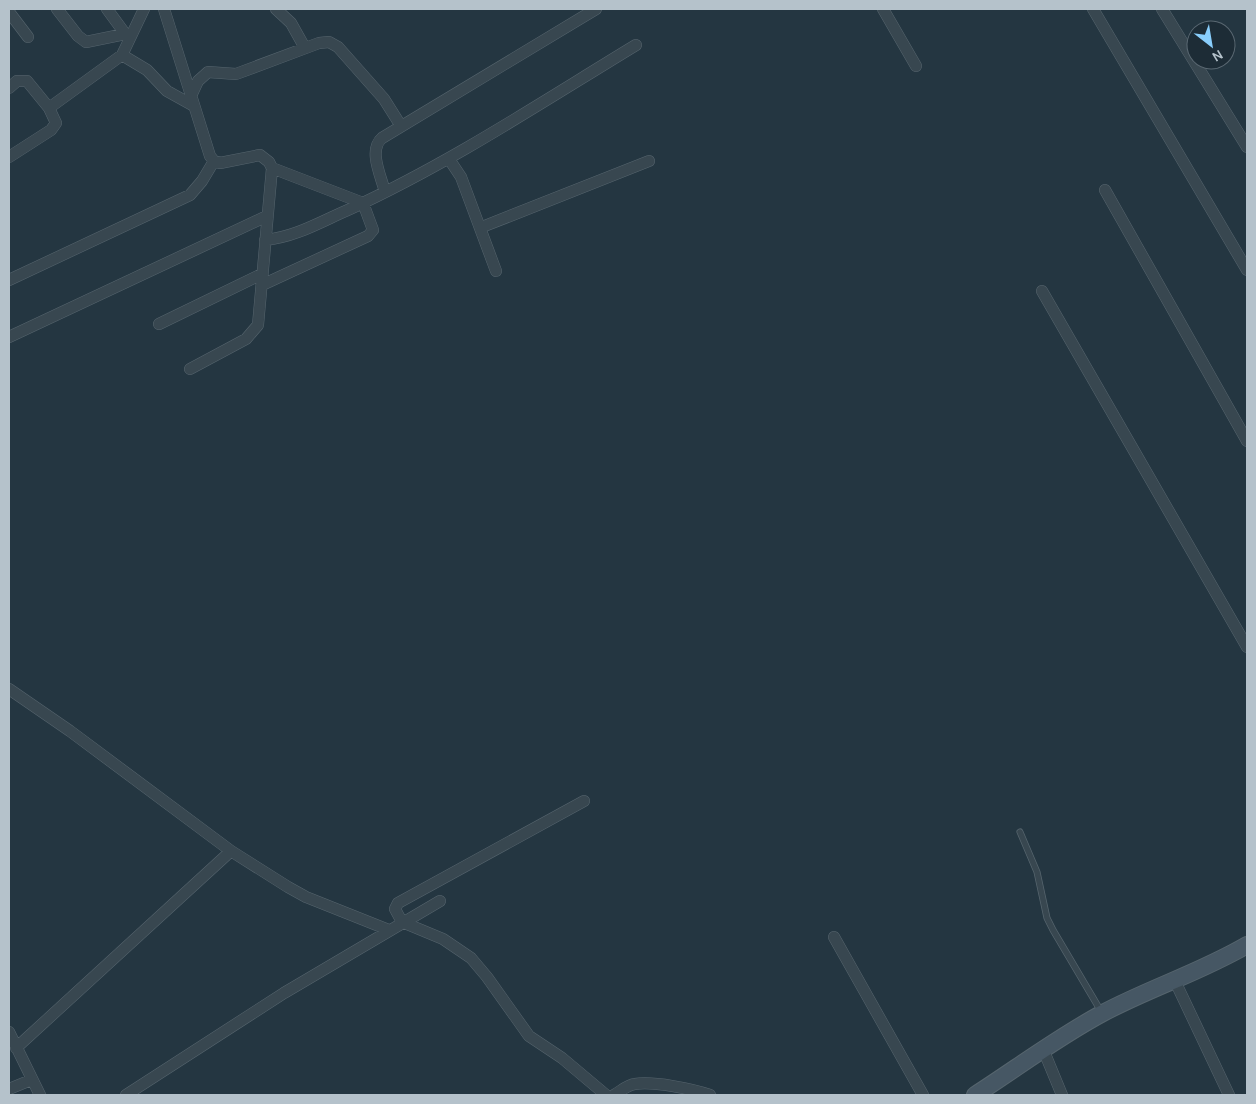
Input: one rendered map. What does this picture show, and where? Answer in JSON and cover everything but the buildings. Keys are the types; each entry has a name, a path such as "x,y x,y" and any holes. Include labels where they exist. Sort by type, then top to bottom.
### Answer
{"street":[{"path":"57,9 78,36 86,42 128,37"},
{"path":"107,9 128,37"},
{"path":"49,108 122,55 128,37 144,9"},
{"path":"164,9 206,148 214,161 220,163 260,155 269,162 272,168 258,325 246,339 190,369"},
{"path":"276,9 291,23 305,48"},
{"path":"385,192 375,153 376,146 382,138 596,9"},
{"path":"884,9 916,66"},
{"path":"1093,9 1247,270"},
{"path":"1162,9 1247,147"},
{"path":"9,12 28,37"},
{"path":"192,101 198,81 208,72 236,74 305,48 329,42 338,47 384,99 401,126"},
{"path":"266,236 278,239 293,234 385,192 449,158 636,45"},
{"path":"122,55 147,70 167,91 192,101"},
{"path":"9,88 17,81 27,81 49,108 56,120 54,127 9,156"},
{"path":"449,158 462,177 482,227 496,271"},
{"path":"9,280 190,195 202,181 214,161"},
{"path":"482,227 649,161"},
{"path":"159,324 262,279 368,236 373,227 363,203 272,168"},
{"path":"1104,190 1247,441"},
{"path":"9,337 267,216"},
{"path":"1042,291 1247,647"},
{"path":"9,689 70,731 231,851 306,897 388,930"},
{"path":"584,801 398,903 395,909 402,922 443,939 471,958 487,977 528,1036 562,1058 606,1095"},
{"path":"16,1048 231,851"},
{"path":"126,1095 284,993 440,900"},
{"path":"834,938 923,1095"},
{"path":"975,1095 1102,1013 1220,961 1247,946"},
{"path":"1174,980 1229,1095"},
{"path":"9,1032 40,1095"},
{"path":"1043,1050 1062,1095"},
{"path":"9,1089 31,1080"},
{"path":"614,1095 628,1086 643,1084 710,1095"}],"lane":[{"path":"1020,832 1037,872 1047,918 1102,1013"}]}
